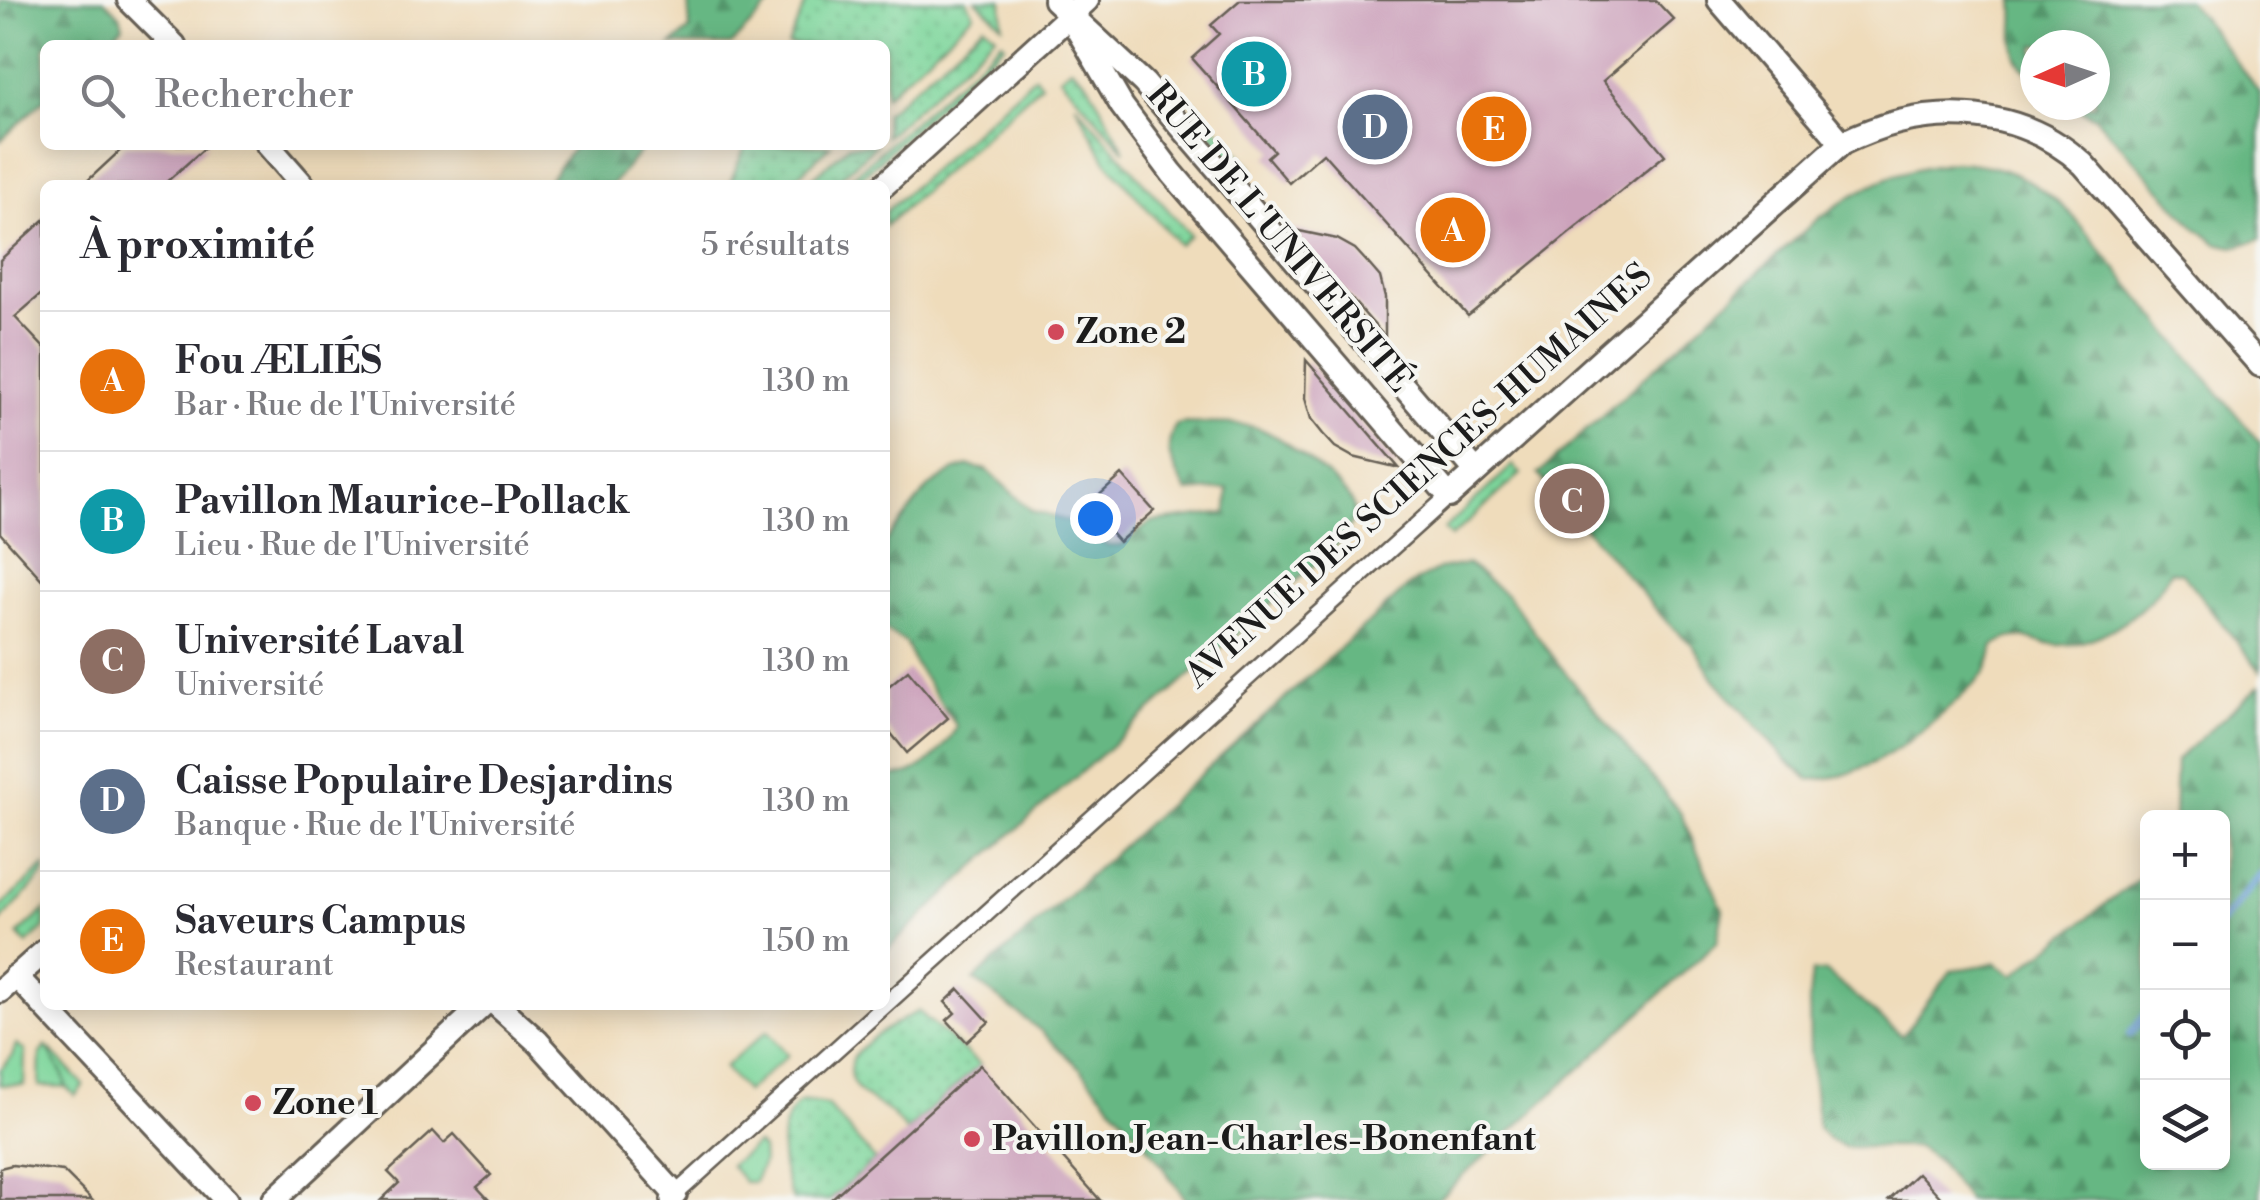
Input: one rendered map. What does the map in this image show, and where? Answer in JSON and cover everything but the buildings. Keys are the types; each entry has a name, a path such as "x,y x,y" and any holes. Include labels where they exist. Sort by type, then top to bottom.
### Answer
{"street":[{"path":"128,0 169,40"},
{"path":"1719,0 1842,143"},
{"path":"889,180 1070,5"},
{"name":"RUE DE L'UNIVERSITÉ","path":"1070,5 1167,108 1476,471"},
{"name":"RUE DE L'UNIVERSITÉ","path":"1070,5 1122,106 1172,173 1449,496"},
{"name":"AVENUE DES SCIENCES-HUMAINES","path":"890,1000 1842,143 1874,127 1905,118 1990,117 2065,148 2255,348"},
{"path":"272,150 299,180"},
{"path":"40,955 8,984 226,1200"},
{"path":"274,1200 479,1010"},
{"path":"503,1010 538,1042 672,1197"},
{"name":"AVENUE DES SCIENCES-HUMAINES","path":"672,1197 879,1010"}],"green space":[{"path":"0,0 104,0 120,15 123,26 108,40 40,40 40,104 0,141"},
{"path":"688,0 775,0 736,40 677,40 690,30"},
{"path":"807,0 967,0 974,14 890,91 890,40 790,40"},
{"path":"976,0 1002,0 1003,25"},
{"path":"2014,0 2188,0 2260,93 2260,240 2234,247 2216,243 2195,227 2098,120 2110,120 2110,30 2020,30 2020,62 2014,44"},
{"path":"984,25 996,35 890,132 890,109"},
{"path":"1002,41 1005,44 858,180 849,180 882,150 890,150 890,142"},
{"path":"1071,67 1088,83 1125,151 1060,77"},
{"path":"1035,76 1041,84 890,221 890,207"},
{"path":"1075,103 1190,235 1179,245 1106,161"},
{"path":"1195,103 1253,169 1244,176 1217,144"},
{"path":"571,150 641,150 616,180 549,180"},
{"path":"744,150 826,150 793,180 731,180"},
{"path":"844,150 870,150 838,180 811,180"},
{"path":"1954,162 1990,166 2019,176 2072,215 2260,443 2260,671 2182,573 2170,571 2152,598 2108,632 2075,644 2049,644 2019,637 2004,640 1994,646 1989,666 1981,677 1915,736 1874,763 1852,772 1809,779 1787,761 1714,679 1693,645 1668,623 1538,474 1814,222 1879,182 1913,169"},
{"path":"1176,425 1245,425 1285,443 1348,497 1354,511 1348,529 1340,542 970,871 890,947 890,776 908,773 927,763 957,727 914,663 906,643 890,633 890,536 928,488 968,466 987,470 1032,511 1068,521 1108,546 1120,546 1151,522 1227,513 1228,489 1187,492 1169,451"},
{"path":"1513,465 1521,474 1451,537 1444,529"},
{"path":"1467,564 1508,596 1680,812 1723,910 1717,942 1437,1200 1186,1200 1153,1153 1080,1068 1041,1031 974,980 1411,584 1439,569"},
{"path":"2260,685 2260,1200 1967,1200 1937,1160 1917,1147 1845,1147 1829,1140 1818,1128 1810,1054 1812,972 1826,972 1902,1036 1951,971 1995,963 2014,975 2140,877 2140,1170 2230,1170 2230,810 2174,810 2176,760"},
{"path":"40,871 40,878 0,922 0,907"},
{"path":"40,914 40,932 27,944 18,934"},
{"path":"918,1011 980,1065 906,1131 888,1111 859,1091 851,1078 851,1065 867,1043"},
{"path":"767,1031 788,1055 746,1092 724,1067"},
{"path":"16,1045 25,1051 24,1085 0,1085 0,1070"},
{"path":"46,1046 66,1087 39,1086 40,1053"},
{"path":"51,1050 84,1085 75,1096 66,1087"},
{"path":"803,1101 827,1105 875,1160 830,1200 793,1200 788,1189 783,1133 793,1109"},
{"path":"757,1144 762,1149 763,1163 754,1182 744,1182 730,1165"}],"waterway":[{"path":"2230,912 2260,876"},
{"path":"2130,1034 2140,1022"}],"place":[{"name":"Pavillon Maurice-Pollack","path":"1254,74"},
{"name":"Caisse Populaire Desjardins","path":"1375,127"},
{"name":"Saveurs Campus","path":"1494,129"},
{"name":"Fou ÆLIÉS","path":"1453,230"},
{"name":"Zone 2","path":"1056,332"},
{"name":"Université Laval","path":"1572,501"},
{"name":"Zone 1","path":"253,1103"},
{"name":"Pavillon Jean-Charles-Bonenfant","path":"972,1139"}]}
